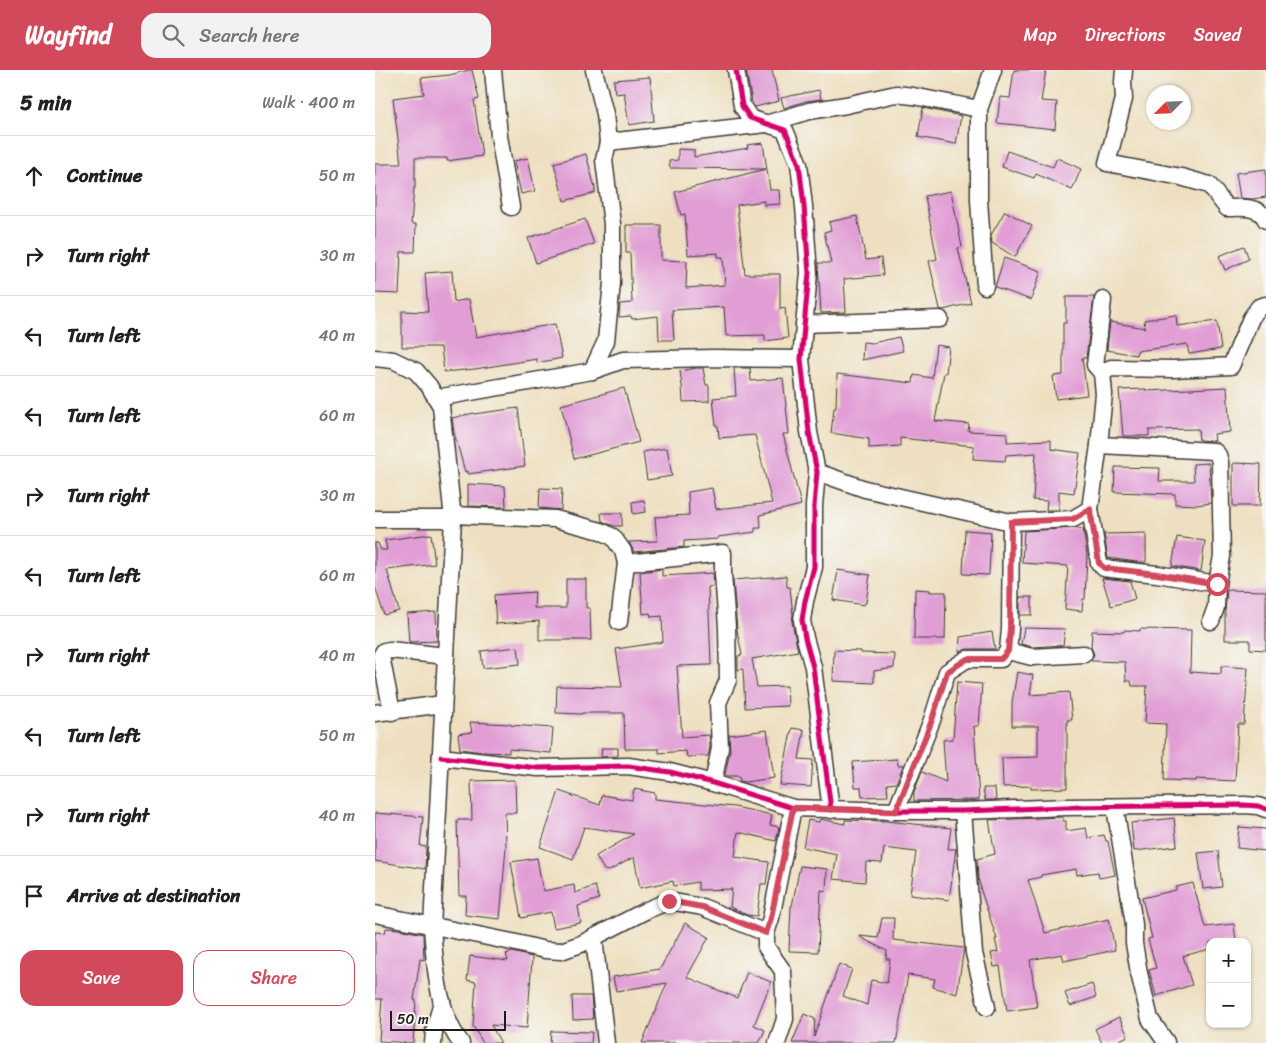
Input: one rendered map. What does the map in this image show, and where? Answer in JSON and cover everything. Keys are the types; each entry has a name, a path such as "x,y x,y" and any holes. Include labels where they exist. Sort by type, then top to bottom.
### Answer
{"street":[{"path":"493,70 499,136 511,207"},
{"path":"592,371 606,341 612,283 612,224 604,160 608,142 605,114 594,70"},
{"path":"736,70 742,106 750,118 785,130 799,164 809,273 801,360 809,432 817,472 814,506 815,567 805,601 803,620 805,638 813,667 831,810"},
{"path":"985,286 979,200 979,109 993,70"},
{"path":"1124,70 1124,99 1107,163 1181,177 1209,185 1227,208 1253,208 1264,215 1266,220"},
{"path":"608,142 766,124 809,111 896,94 979,109"},
{"path":"1103,300 1095,365 1101,373 1104,394 1090,509 1099,563 1104,568 1217,584"},
{"path":"1101,373 1111,368 1173,369 1231,366 1251,318 1259,307 1266,305"},
{"path":"804,324 940,319"},
{"path":"605,345 623,360"},
{"path":"375,358 393,360 416,371 429,386 441,406 453,517 432,927 436,971 442,1002 454,1034 461,1043"},
{"path":"436,398 592,371 623,360 713,358 801,360"},
{"path":"1099,445 1215,451 1219,455 1222,556 1217,584 1216,607 1211,621"},
{"path":"817,472 865,489 1011,522 1073,519 1090,509"},
{"path":"375,519 453,517 555,519 601,531 613,537 623,551 626,563 619,622"},
{"path":"896,811 932,720 947,672 967,659 1001,659 1008,651 1011,522"},
{"path":"626,563 723,553 728,680 718,703 720,748 713,783"},
{"path":"392,712 381,656 384,651 446,656"},
{"path":"1008,651 1033,657 1084,654"},
{"path":"375,713 443,704"},
{"path":"441,757 538,768 628,766 670,772 713,783 793,808 963,811 1066,807 1244,805 1258,806 1266,809"},
{"path":"1115,807 1135,924 1134,943 1139,974 1150,1019 1165,1043"},
{"path":"777,1043 785,1019 783,971 766,947 766,933 771,918 793,808"},
{"path":"963,811 974,952 987,1007"},
{"path":"375,914 545,950 561,951 594,938 647,910 669,901 702,907 766,933"},
{"path":"594,938 606,1043"},
{"path":"433,1043 433,1032 442,1002"}],"building":[{"path":"472,70 479,99 474,100 482,156 447,161 447,158 415,158 415,188 411,224 416,224 415,252 401,252 399,294 375,293 375,164 401,164 393,98 424,94 421,78 450,75"},
{"path":"746,70 772,70 779,101 755,107 752,102"},
{"path":"1014,70 1046,70 1041,101 1057,102 1055,129 997,123 1000,97 1010,98"},
{"path":"650,77 654,121 629,125 624,93 615,94 614,80"},
{"path":"819,90 821,99 806,101 784,108 781,98"},
{"path":"923,108 961,116 956,144 918,137"},
{"path":"763,143 770,190 779,190 780,204 764,205 764,201 737,205 745,274 780,274 780,309 785,308 788,338 765,341 765,335 726,336 724,307 672,310 674,340 659,340 658,316 632,319 631,316 619,317 620,304 632,303 630,253 626,253 626,225 661,225 661,260 687,261 686,288 725,285 723,257 718,257 718,253 688,255 685,214 681,215 675,192 766,169 670,168 669,161 678,160 678,149 694,150 694,157 748,148 747,145"},
{"path":"1007,151 1053,167 1057,158 1081,169 1072,190 1036,174 1034,178 1002,167"},
{"path":"586,154 595,193 564,201 554,163"},
{"path":"528,158 535,191 521,194 514,161"},
{"path":"1266,169 1266,197 1240,198 1236,173"},
{"path":"951,191 962,247 958,248 971,303 943,310 940,309 929,261 937,259 925,196"},
{"path":"1005,211 1032,226 1015,257 992,243 991,235"},
{"path":"857,216 866,260 881,258 883,275 844,279 846,312 821,313 818,263 831,263 824,232 831,230 829,222"},
{"path":"585,219 594,244 536,263 528,238"},
{"path":"1244,246 1249,259 1225,270 1219,256"},
{"path":"1004,258 1041,271 1031,300 995,287"},
{"path":"452,271 454,302 469,299 476,337 555,324 562,358 537,363 537,359 444,372 441,347 402,347 402,311 428,312 425,273"},
{"path":"1066,297 1094,297 1086,358 1082,358 1087,395 1056,399 1053,376 1063,375 1063,323 1066,323"},
{"path":"1176,315 1177,326 1217,321 1221,349 1189,354 1187,344 1137,351 1136,355 1107,350 1110,322 1145,328 1144,320"},
{"path":"899,337 903,351 862,360 863,342 873,343"},
{"path":"936,345 949,347 946,373 944,373 935,421 969,424 968,431 1007,433 1007,442 1051,440 1051,449 1080,453 1074,493 1059,491 1059,510 1046,510 1047,501 1033,500 1036,453 1006,455 1005,461 973,459 974,446 900,438 900,446 869,448 869,439 831,433 834,408 836,408 837,374 913,383 914,375 932,378"},
{"path":"703,368 706,385 709,385 709,401 683,402 680,371"},
{"path":"734,368 750,368 751,381 783,378 789,434 783,434 801,505 760,515 761,528 755,528 755,532 718,537 718,539 684,541 684,547 634,552 629,542 657,541 655,517 689,515 688,492 712,488 716,509 772,503 755,435 719,438 713,398 736,396"},
{"path":"1227,387 1230,432 1214,434 1215,441 1199,440 1198,429 1149,430 1149,436 1123,436 1119,390 1146,389 1146,391"},
{"path":"624,388 639,442 574,459 561,405"},
{"path":"518,408 525,466 468,474 468,471 465,472 452,418 474,413"},
{"path":"667,448 672,476 647,480 643,452"},
{"path":"1209,463 1211,503 1197,505 1175,504 1175,494 1114,492 1115,467 1160,468 1159,481 1194,481 1193,464"},
{"path":"1233,463 1261,464 1260,506 1233,506"},
{"path":"468,484 505,486 506,507 468,506"},
{"path":"540,488 562,489 561,510 539,508"},
{"path":"644,500 646,512 633,514 632,502"},
{"path":"601,513 622,513 622,526 614,526 602,521"},
{"path":"1083,529 1087,555 1085,599 1083,599 1082,611 1065,609 1068,566 1022,563 1024,531"},
{"path":"965,530 991,532 989,575 963,574"},
{"path":"1146,533 1146,562 1108,558 1104,534"},
{"path":"431,534 435,564 387,570 399,611 384,615 375,586 375,543 378,543 381,550 387,550 385,540"},
{"path":"1177,537 1205,541 1201,571 1172,566"},
{"path":"662,569 662,576 713,573 714,586 708,587 711,665 677,666 682,737 709,735 710,747 708,756 687,757 686,751 659,753 659,749 625,749 624,713 556,713 557,686 622,687 616,649 663,642 662,616 651,617 650,613 643,614 640,572"},
{"path":"838,570 870,575 866,603 864,605 833,600"},
{"path":"786,576 787,587 790,587 792,622 798,651 752,659 757,687 787,686 788,706 745,708 743,669 738,670 738,656 742,655 737,630 733,580"},
{"path":"1102,578 1130,581 1135,599 1111,606"},
{"path":"566,579 586,579 586,608 590,608 591,640 539,640 539,621 496,624 494,595 535,592 534,608 566,608"},
{"path":"915,589 930,590 930,592 946,592 945,639 914,639"},
{"path":"1227,590 1266,591 1266,650 1250,649 1250,640 1225,640"},
{"path":"1020,597 1032,597 1032,615 1020,615"},
{"path":"436,612 437,641 409,642 407,614"},
{"path":"1024,628 1065,629 1063,645 1033,647 1021,644"},
{"path":"1140,629 1191,630 1190,672 1221,674 1221,666 1248,668 1244,724 1238,724 1235,781 1164,780 1166,724 1145,723 1147,686 1132,686 1131,681 1126,681 1125,662 1091,661 1094,654 1091,647 1092,631 1124,632 1125,630 1140,631"},
{"path":"992,632 995,649 967,649 959,652 960,637"},
{"path":"518,647 520,664 483,668 481,651"},
{"path":"834,650 895,654 894,668 874,671 874,683 833,681"},
{"path":"1017,672 1033,675 1030,695 1069,692 1072,720 1067,720 1067,788 1031,789 1031,786 1003,787 1002,758 1038,757 1038,726 1012,726 1012,702"},
{"path":"957,682 982,684 979,726 974,726 979,800 914,801 914,792 922,772 946,782 943,740 953,739"},
{"path":"470,722 553,728 551,753 509,749 509,753 460,749 458,734 472,732"},
{"path":"792,728 804,730 799,759 813,760 811,787 780,785"},
{"path":"767,730 774,778 745,782 740,781 739,776 725,776 730,750 729,735"},
{"path":"602,748 618,748 618,756 601,757"},
{"path":"897,759 898,765 903,766 896,783 887,784 888,796 862,797 861,787 855,787 853,762"},
{"path":"515,780 516,813 505,813 506,847 500,919 465,915 466,896 459,896 457,820 472,820 471,781"},
{"path":"983,788 995,788 996,800 985,800"},
{"path":"634,789 655,793 655,799 735,807 772,815 770,825 779,827 776,841 738,832 735,857 769,862 766,884 761,884 757,916 747,915 730,907 732,889 698,890 698,882 674,886 673,881 640,888 634,857 609,871 604,870 596,856 634,834 584,827 573,859 540,847 559,791 600,805 602,795 632,800"},
{"path":"375,813 423,817 420,846 426,847 425,869 375,861"},
{"path":"1063,817 1063,821 1066,821 1066,831 1086,828 1088,838 1104,835 1106,841 1108,841 1115,875 1099,878 1098,872 1077,875 1076,869 1041,875 1041,877 1028,880 1045,933 1109,919 1115,950 1064,961 1062,954 1030,960 1037,1007 1007,1011 1000,966 994,967 991,953 998,952 995,939 997,939 980,888 977,859 995,854 989,820"},
{"path":"1174,818 1177,846 1134,851 1131,823"},
{"path":"820,819 845,824 845,820 886,821 951,828 948,849 956,849 949,900 910,895 916,852 884,848 882,863 866,862 865,882 833,879 837,854 803,847 808,820 819,822"},
{"path":"1239,827 1266,829 1266,851 1237,848"},
{"path":"1218,851 1222,887 1203,889 1198,853"},
{"path":"537,858 543,891 574,885 575,893 595,886 599,899 578,906 581,923 554,928 551,912 521,918 511,862"},
{"path":"800,866 827,869 826,891 821,890 818,952 789,951 791,906"},
{"path":"1193,883 1205,927 1234,924 1236,938 1206,938 1206,950 1183,956 1192,985 1156,996 1149,970 1156,968 1148,939 1152,938 1142,898 1176,890 1176,887"},
{"path":"882,918 894,918 893,940 964,948 957,994 933,987 935,979 908,975 896,1043 792,1043 804,1014 815,1019 814,1037 839,964 852,969 843,996 867,1005 871,980 887,983 890,959 886,959 887,951 860,937 878,938"},
{"path":"685,923 709,937 687,977 737,998 747,972 771,982 754,1025 765,1030 759,1043 642,1043 667,983 616,991 613,977 660,969"},
{"path":"386,928 423,934 424,960 420,959 414,1000 416,1000 413,1043 379,1041 382,999 375,999 375,932 385,933"},
{"path":"512,952 532,957 527,1028 491,1025 501,1043 483,1043 473,1026 476,982 467,980 470,956 508,961 506,954"},
{"path":"1092,984 1096,997 1070,1006 1065,993"},
{"path":"572,996 591,996 593,1019 573,1020"},
{"path":"1119,1017 1128,1036 1113,1043 1102,1043 1095,1029"},
{"path":"551,1031 592,1032 591,1043 550,1043"}],"cycle path":[{"path":"736,70 742,106 750,118 785,130 799,164 809,273 801,359 809,432 817,472 814,506 814,567 802,620 813,667 831,810"},
{"path":"441,757 538,768 628,766 670,772 713,783 793,808 963,811 1066,807 1244,805 1258,806 1266,809"}],"route":[{"path":"669,901 702,907 766,933 771,918 793,808 896,811 932,720 947,672 967,659 1001,659 1008,651 1011,522 1073,519 1090,509 1099,563 1104,568 1217,584"}]}
